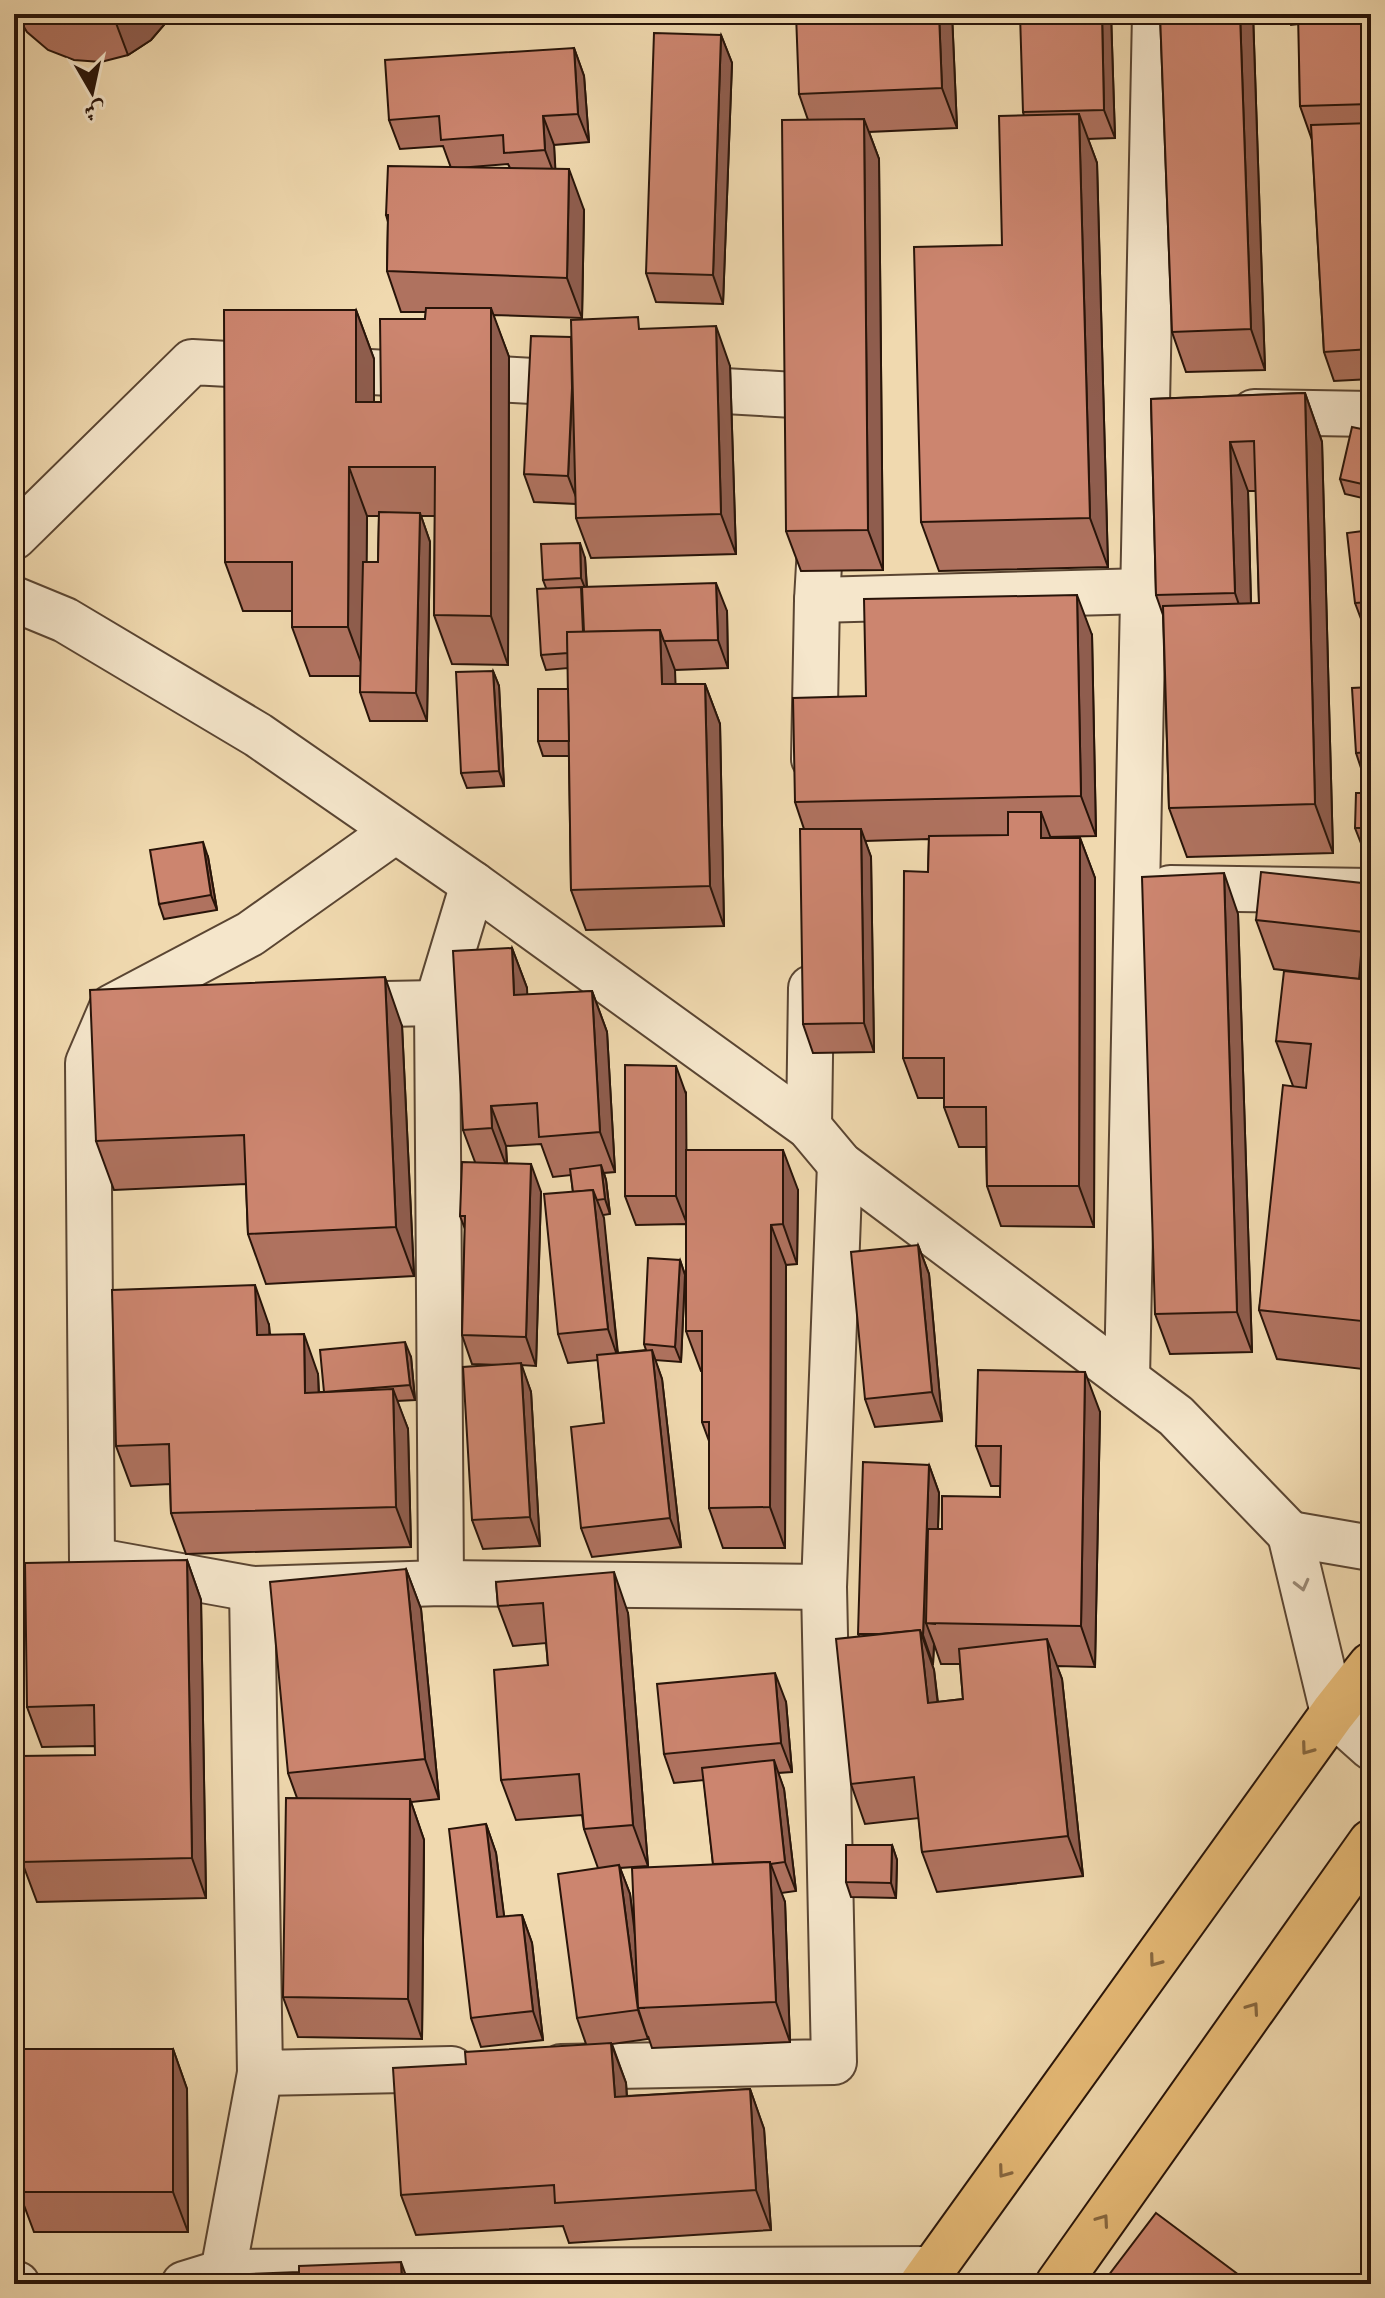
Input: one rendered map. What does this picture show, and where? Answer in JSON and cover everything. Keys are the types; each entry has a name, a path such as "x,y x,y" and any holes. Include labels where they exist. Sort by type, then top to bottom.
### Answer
{"main road":[{"path":"928,2276 1333,1713 1371,1665"},
{"path":"1058,2284 1371,1842"}],"street":[{"path":"1127,1379 1145,591 1179,411 1155,14"},
{"path":"14,537 192,362 829,397"},
{"path":"1179,411 1371,414"},
{"path":"814,792 817,600 825,475"},
{"path":"817,600 1145,591"},
{"path":"14,599 65,620 258,735 473,884 809,1127 840,1164 1176,1416 1290,1534 1333,1713 1371,1747"},
{"path":"395,831 250,934 112,1007 88,1063 92,1560 252,1589 441,1583 824,1587"},
{"path":"441,1583 437,1003 473,884"},
{"path":"1136,887 1371,891"},
{"path":"809,1127 812,951"},
{"path":"298,1005 437,1003"},
{"path":"112,1007 205,1006"},
{"path":"260,2073 834,2062 824,1587 840,1164"},
{"path":"1290,1534 1371,1548"},
{"path":"252,1589 260,2073 204,2278 928,2276"}],"building":[{"path":"45,14 115,14 87,22"},
{"path":"796,14 939,14 942,88 799,94"},
{"path":"1020,14 1102,14 1104,110 1023,112"},
{"path":"1160,14 1240,14 1251,329 1172,332"},
{"path":"1298,14 1371,14 1371,104 1300,106"},
{"path":"654,33 721,35 713,275 646,273"},
{"path":"574,48 578,114 543,116 545,150 504,153 503,135 441,140 439,116 389,120 385,60"},
{"path":"1079,114 1090,518 921,522 914,247 1002,245 999,116"},
{"path":"864,119 868,530 786,531 782,120"},
{"path":"1371,123 1371,349 1324,352 1311,125"},
{"path":"388,166 569,169 567,278 387,271"},
{"path":"426,308 491,308 491,616 434,615 435,467 349,467 348,627 292,627 292,562 225,562 224,310 356,310 356,402 381,402 380,319 425,319"},
{"path":"638,317 639,329 716,326 721,514 576,518 571,320"},
{"path":"531,336 571,337 568,476 524,474"},
{"path":"1305,393 1315,804 1169,808 1163,606 1259,603 1254,441 1230,442 1235,593 1156,595 1151,399"},
{"path":"1352,427 1371,431 1371,486 1340,479"},
{"path":"379,512 420,513 416,693 360,692 363,562 378,562"},
{"path":"1371,530 1371,602 1355,603 1347,533"},
{"path":"580,543 581,578 543,580 541,544"},
{"path":"716,583 718,640 664,641 660,630 584,632 582,587"},
{"path":"581,587 583,632 567,632 568,653 541,655 537,589"},
{"path":"1077,595 1081,796 795,802 793,698 866,696 864,599"},
{"path":"660,630 662,684 705,684 710,886 571,890 567,632"},
{"path":"493,671 499,771 461,773 456,672"},
{"path":"1371,687 1371,752 1356,753 1352,688"},
{"path":"538,689 568,689 569,741 538,741"},
{"path":"1356,793 1371,793 1371,828 1355,828"},
{"path":"1008,812 1041,812 1041,838 1080,838 1079,1186 987,1186 986,1107 944,1107 944,1058 903,1058 904,871 928,872 929,836 1008,835"},
{"path":"800,829 861,829 864,1023 803,1024"},
{"path":"203,842 211,895 159,904 150,850"},
{"path":"1261,872 1371,884 1371,1322 1259,1310 1283,1085 1306,1088 1311,1044 1276,1041 1284,971 1359,979 1363,932 1256,920"},
{"path":"1224,873 1237,1312 1155,1314 1142,877"},
{"path":"512,948 514,995 592,991 600,1132 539,1137 537,1103 491,1106 492,1128 463,1130 453,951"},
{"path":"385,977 396,1227 248,1234 244,1135 96,1141 90,990"},
{"path":"625,1065 676,1066 676,1196 625,1196"},
{"path":"686,1150 783,1150 783,1224 771,1225 770,1507 709,1508 709,1422 702,1422 702,1331 686,1331"},
{"path":"462,1162 531,1164 526,1337 462,1335 465,1216 460,1216"},
{"path":"601,1165 605,1199 597,1200 593,1190 573,1192 570,1169"},
{"path":"593,1190 608,1329 558,1334 544,1194"},
{"path":"918,1245 932,1392 865,1399 851,1252"},
{"path":"648,1258 680,1260 675,1347 644,1344"},
{"path":"255,1285 257,1335 304,1334 305,1393 393,1389 396,1507 171,1513 169,1444 116,1446 112,1290"},
{"path":"405,1342 410,1385 324,1392 320,1350"},
{"path":"652,1350 670,1518 581,1528 571,1427 604,1423 597,1355"},
{"path":"521,1363 530,1517 472,1520 463,1367"},
{"path":"978,1370 1085,1372 1081,1626 926,1623 928,1529 942,1529 942,1496 1000,1497 1001,1446 976,1446"},
{"path":"863,1462 929,1465 923,1635 920,1630 858,1634"},
{"path":"187,1560 192,1858 22,1862 20,1756 95,1755 94,1705 27,1707 25,1563"},
{"path":"406,1569 425,1759 288,1773 270,1582"},
{"path":"614,1572 633,1825 584,1829 579,1774 501,1780 494,1670 548,1665 543,1603 498,1606 496,1582"},
{"path":"920,1630 928,1703 963,1699 959,1649 1047,1639 1068,1836 922,1852 914,1777 851,1784 836,1639"},
{"path":"775,1673 781,1743 664,1754 657,1684"},
{"path":"774,1760 785,1862 713,1864 702,1768"},
{"path":"286,1798 410,1799 408,1999 283,1997"},
{"path":"486,1824 497,1917 522,1915 533,2011 471,2018 449,1829"},
{"path":"846,1845 892,1845 891,1883 846,1882"},
{"path":"770,1862 776,2002 638,2008 632,1868"},
{"path":"619,1865 638,2010 577,2018 558,1874"},
{"path":"611,2043 615,2097 750,2089 756,2190 555,2203 554,2185 401,2195 393,2068 466,2064 465,2052"},
{"path":"19,2049 173,2049 173,2192 19,2192"},
{"path":"1156,2213 1251,2284 1102,2284"},
{"path":"401,2262 402,2284 151,2284 150,2278 299,2272 299,2266"}]}
